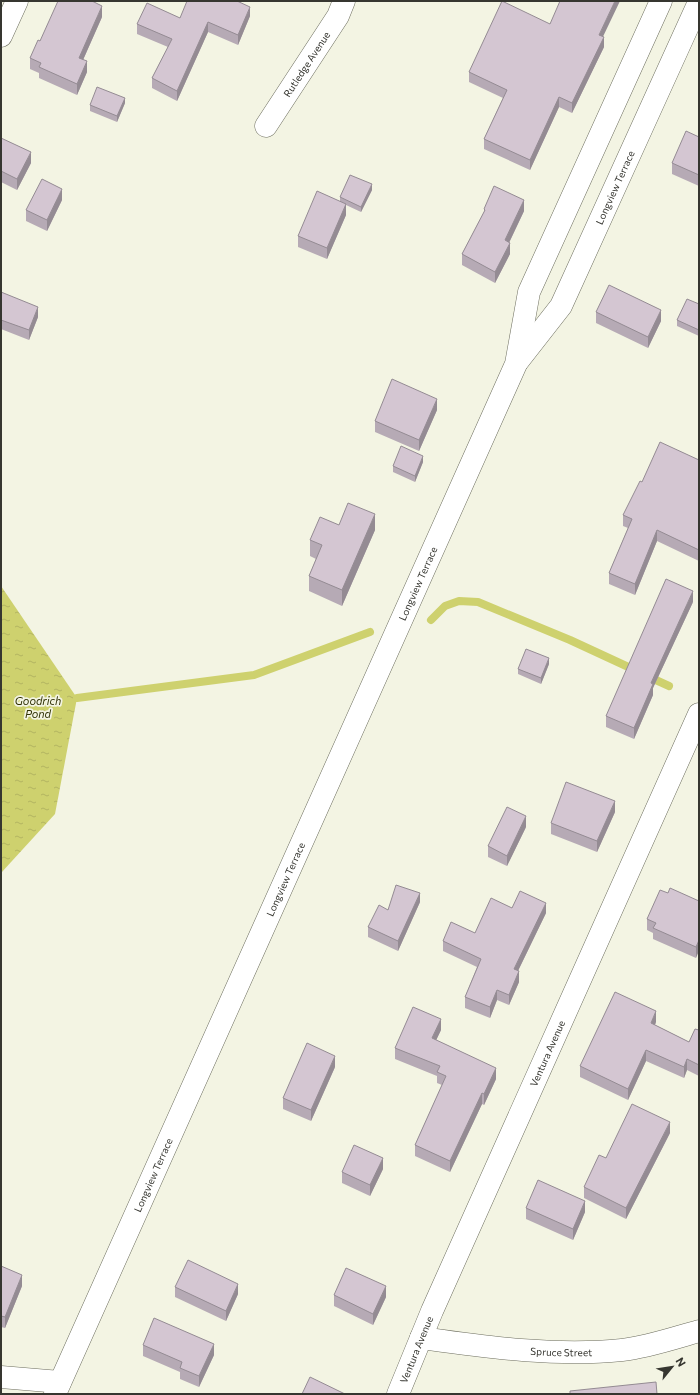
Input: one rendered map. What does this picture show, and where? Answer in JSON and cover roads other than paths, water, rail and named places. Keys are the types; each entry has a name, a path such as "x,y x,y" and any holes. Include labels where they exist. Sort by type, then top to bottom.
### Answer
{"street":[{"path":"1,36 16,1"},
{"name":"Rutledge Avenue","path":"266,126 338,16 344,1"},
{"name":"Longview Terrace","path":"58,1388 516,364 530,292 660,1"},
{"name":"Longview Terrace","path":"516,364 561,306 699,2"},
{"name":"Ventura Avenue","path":"398,1394 421,1338 699,714"},
{"name":"Spruce Street","path":"421,1338 542,1352 584,1352 622,1350 699,1331"},
{"path":"1,1377 58,1388"}],"water":[{"name":"Goodrich Pond","path":"1,586 77,698 55,814 1,873"}],"waterway":[{"path":"431,620 445,606 459,601 478,602 570,640 637,671"},
{"path":"77,698 254,675 370,632"},
{"path":"647,676 669,686"}]}
